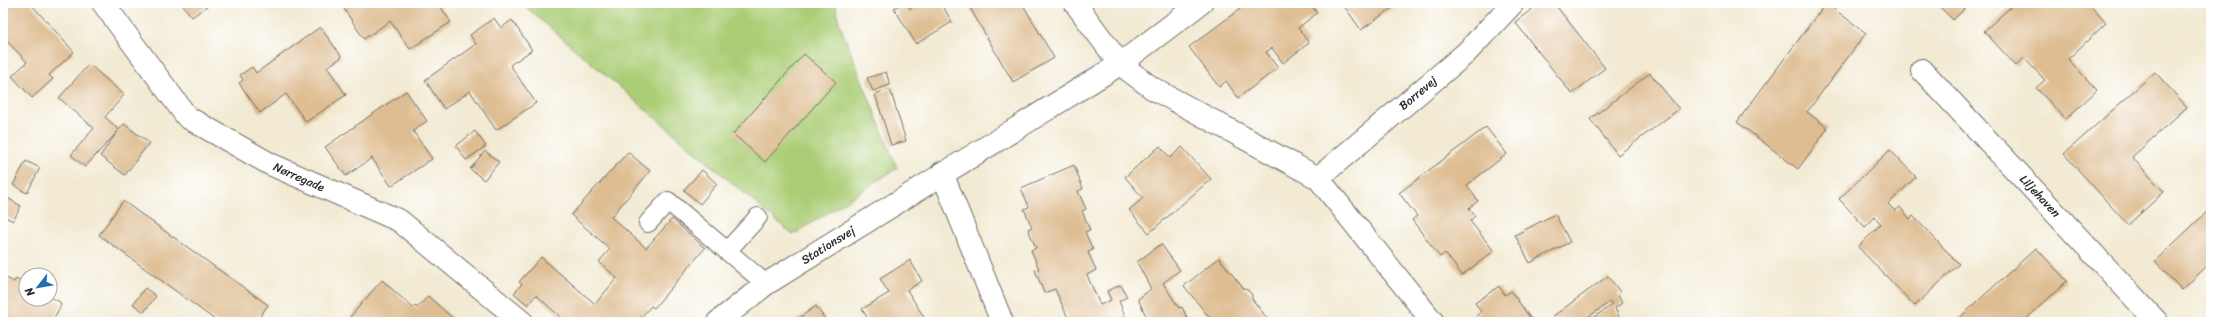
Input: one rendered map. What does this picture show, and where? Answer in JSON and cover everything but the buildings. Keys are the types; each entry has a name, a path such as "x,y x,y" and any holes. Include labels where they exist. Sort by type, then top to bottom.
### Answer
{"street":[{"name":"Nørregade","path":"103,3 187,117 270,164 400,221 522,322"},
{"path":"1075,3 1120,64 1152,88 1318,178 1433,322"},
{"path":"1120,64 1201,3"},
{"name":"Borrevej","path":"1318,178 1466,53 1513,3"},
{"name":"Stationsvej","path":"718,322 766,284 942,173 1120,64"},
{"name":"Liljehaven","path":"1922,70 2157,322"},
{"path":"942,173 1002,322"}],"lane":[{"path":"648,223 668,201 766,284"},
{"path":"727,251 758,217"}],"green space":[{"path":"521,3 835,3 839,23 897,168 793,235"}]}
